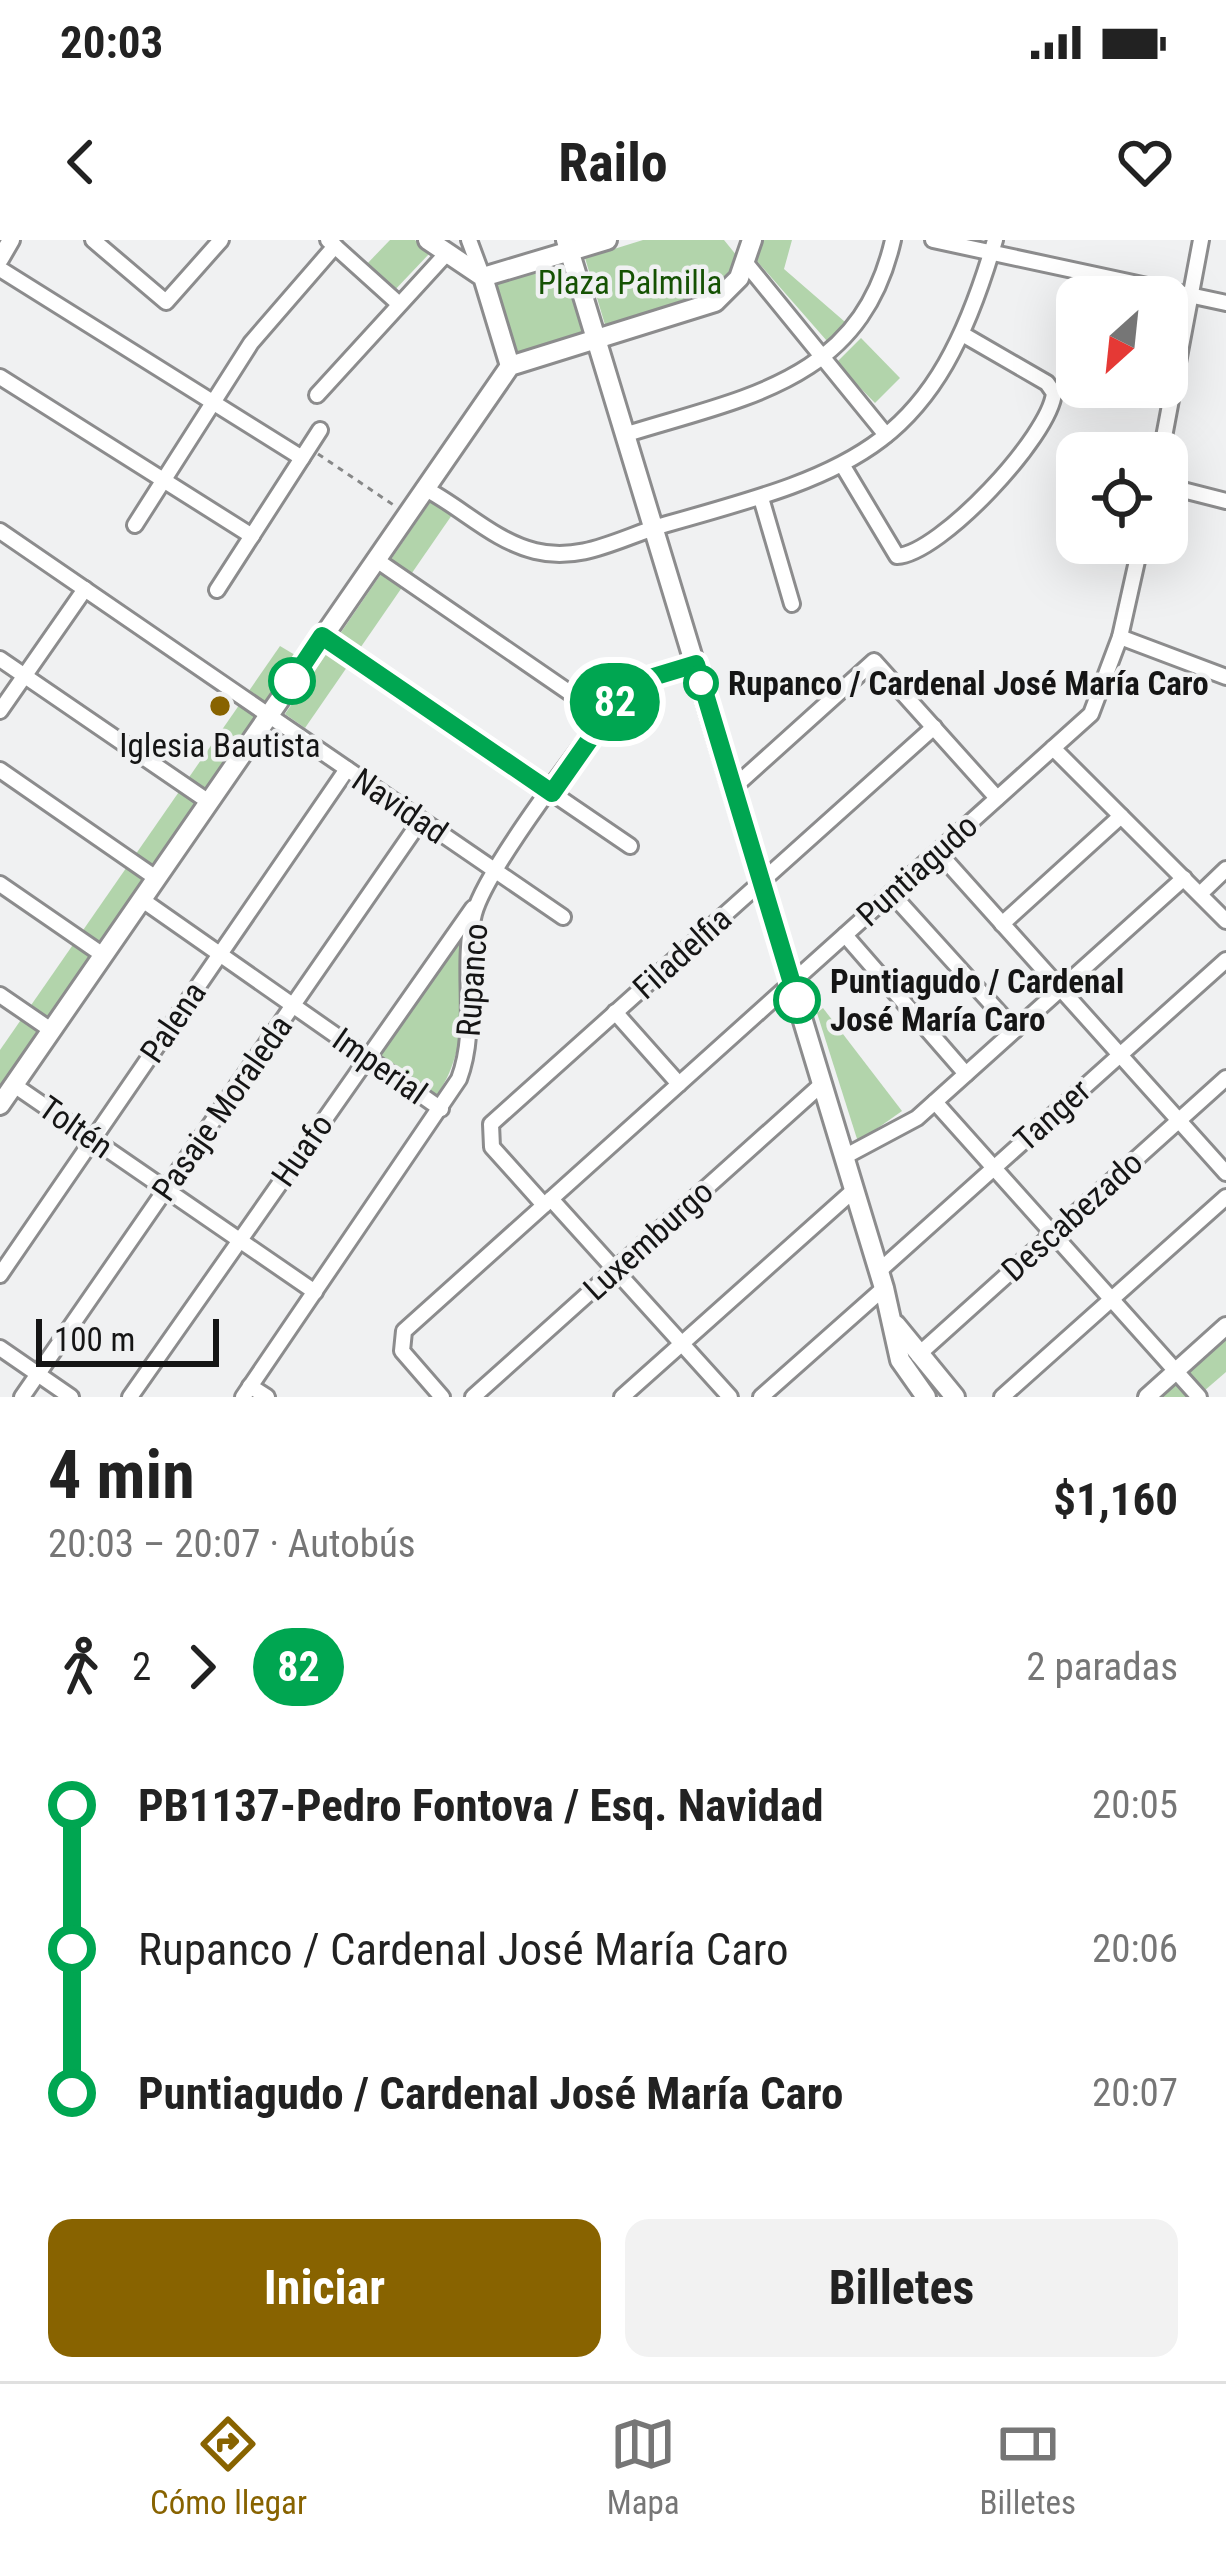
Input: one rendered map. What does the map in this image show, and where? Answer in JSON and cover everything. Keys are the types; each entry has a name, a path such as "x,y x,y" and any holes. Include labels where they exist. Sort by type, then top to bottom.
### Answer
{"main road":[{"path":"428,240 451,247 483,277 510,366"},
{"path":"483,277 568,246 607,240"},
{"path":"737,240 746,262"},
{"path":"0,1105 510,366 715,302 734,286 752,240"},
{"path":"568,246 881,1280 900,1360 919,1395"},
{"path":"893,1321 955,1397"}],"street":[{"path":"0,259 11,240"},
{"path":"96,241 166,302 221,240"},
{"path":"469,240 483,277"},
{"path":"627,434 779,386 826,356 868,307 893,240"},
{"path":"933,240 990,256 1226,303"},
{"path":"424,488 498,534 537,551 594,550 655,527 761,498 843,466 886,436 932,386 964,335 995,240"},
{"path":"1165,432 1201,240"},
{"path":"135,525 251,343 332,243 399,304"},
{"path":"317,394 451,247"},
{"path":"746,262 886,436"},
{"path":"0,269 214,404 305,453"},
{"path":"843,466 887,548 900,556 944,531 992,487 1038,428 1054,393 1047,383 964,335"},
{"path":"0,377 252,536"},
{"path":"218,590 320,430"},
{"path":"1188,491 1226,501"},
{"path":"761,498 792,604"},
{"name":"Navidad","path":"0,531 562,917"},
{"path":"375,560 605,717"},
{"name":"Puntiagudo","path":"442,1397 405,1356 400,1341 404,1330 1097,706 1120,637 1136,564"},
{"path":"0,711 85,589"},
{"path":"322,636 630,846"},
{"path":"1120,637 1226,676"},
{"path":"0,659 209,802"},
{"path":"733,788 874,661 997,798"},
{"name":"Rupanco","path":"247,1392 441,1109 466,1058 477,905 496,871 605,717 636,682 696,664"},
{"name":"Filadelfia","path":"548,1202 492,1147 488,1134 495,1120 934,727"},
{"path":"1053,748 1226,920"},
{"name":"Palena","path":"0,1275 347,769"},
{"path":"0,770 156,878"},
{"path":"1002,924 1120,816"},
{"name":"Pasaje Moraleda","path":"22,1397 421,820"},
{"path":"938,852 1226,1173"},
{"path":"1200,894 1226,869"},
{"path":"844,1157 899,1130 935,1102 1184,878"},
{"path":"0,884 103,955"},
{"path":"891,893 1015,1030"},
{"name":"Imperial","path":"141,899 441,1109"},
{"name":"Huafo","path":"130,1397 477,905"},
{"path":"844,935 966,1074"},
{"name":"Tanger","path":"761,1397 994,1168 1226,960"},
{"path":"0,995 52,1030"},
{"path":"615,1012 679,1084"},
{"name":"Descabezado","path":"918,1354 1226,1078"},
{"name":"Luxemburgo","path":"473,1397 822,1084"},
{"name":"Toltén","path":"14,1085 315,1292"},
{"path":"935,1102 1199,1397"},
{"path":"622,1397 854,1190"},
{"path":"1002,1397 1226,1197"},
{"path":"548,1202 730,1397"},
{"path":"1148,1397 1226,1326"},
{"path":"0,1348 70,1397"},
{"path":"919,1395 935,1375"},
{"path":"247,1392 267,1397"}],"path":[{"path":"305,453 406,514"}],"green space":[{"path":"390,240 415,240 429,254 392,293 364,267"},
{"name":"Plaza Palmilla","path":"643,240 724,240 737,256 737,267 713,293 606,328 585,258"},
{"path":"762,240 792,240 784,269 852,328 834,349 756,260"},
{"name":"Plaza Palmilla","path":"565,260 588,335 514,358 491,283"},
{"path":"861,338 900,378 875,403 836,363"},
{"path":"433,498 454,512 305,728 285,714"},
{"path":"280,646 300,658 0,1094 0,1050"},
{"path":"465,924 460,1036 436,1096 379,1056"},
{"path":"823,1008 902,1111 858,1142 817,1013"},
{"path":"1226,1336 1226,1372 1197,1397 1159,1397"}],"bus line":[{"name":"82","path":"292,681 322,636 552,793 623,692 643,680 696,664 797,1000"}],"place":[{"name":"Rupanco / Cardenal José María Caro","path":"701,683"},
{"name":"Iglesia Bautista","path":"220,706"},
{"name":"Puntiagudo / Cardenal José María Caro","path":"797,1000"}]}
